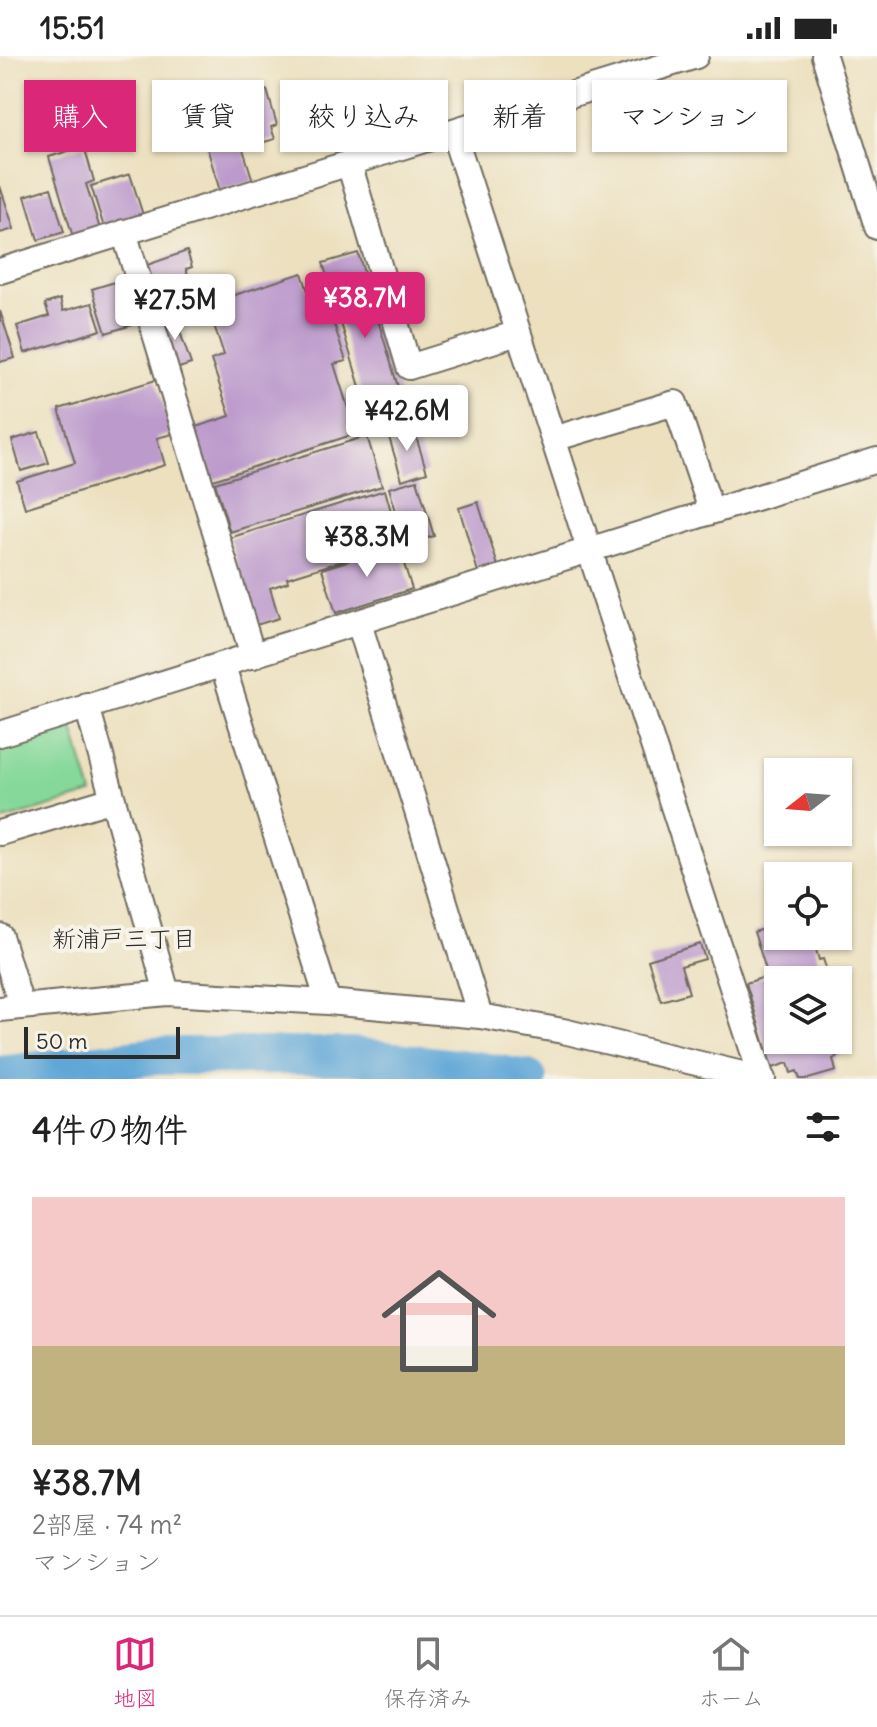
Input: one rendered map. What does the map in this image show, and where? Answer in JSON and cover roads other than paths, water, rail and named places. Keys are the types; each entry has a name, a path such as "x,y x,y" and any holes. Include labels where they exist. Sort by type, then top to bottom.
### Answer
{"street":[{"path":"824,56 877,227"},
{"path":"0,271 687,57"},
{"path":"453,132 763,1079"},
{"path":"349,163 409,367 518,333"},
{"path":"124,232 253,656"},
{"path":"553,439 675,403 711,510"},
{"path":"0,734 877,460"},
{"path":"359,623 480,1016"},
{"path":"223,666 328,1002"},
{"path":"87,706 167,993"},
{"path":"0,833 113,799"},
{"path":"0,936 10,1007 167,993 328,1002 480,1016 563,1031 763,1079"}],"waterway":[{"path":"0,1075 154,1056 350,1056 528,1079"}],"district":[{"name":"新浦戸三丁目","path":"124,939"}]}
